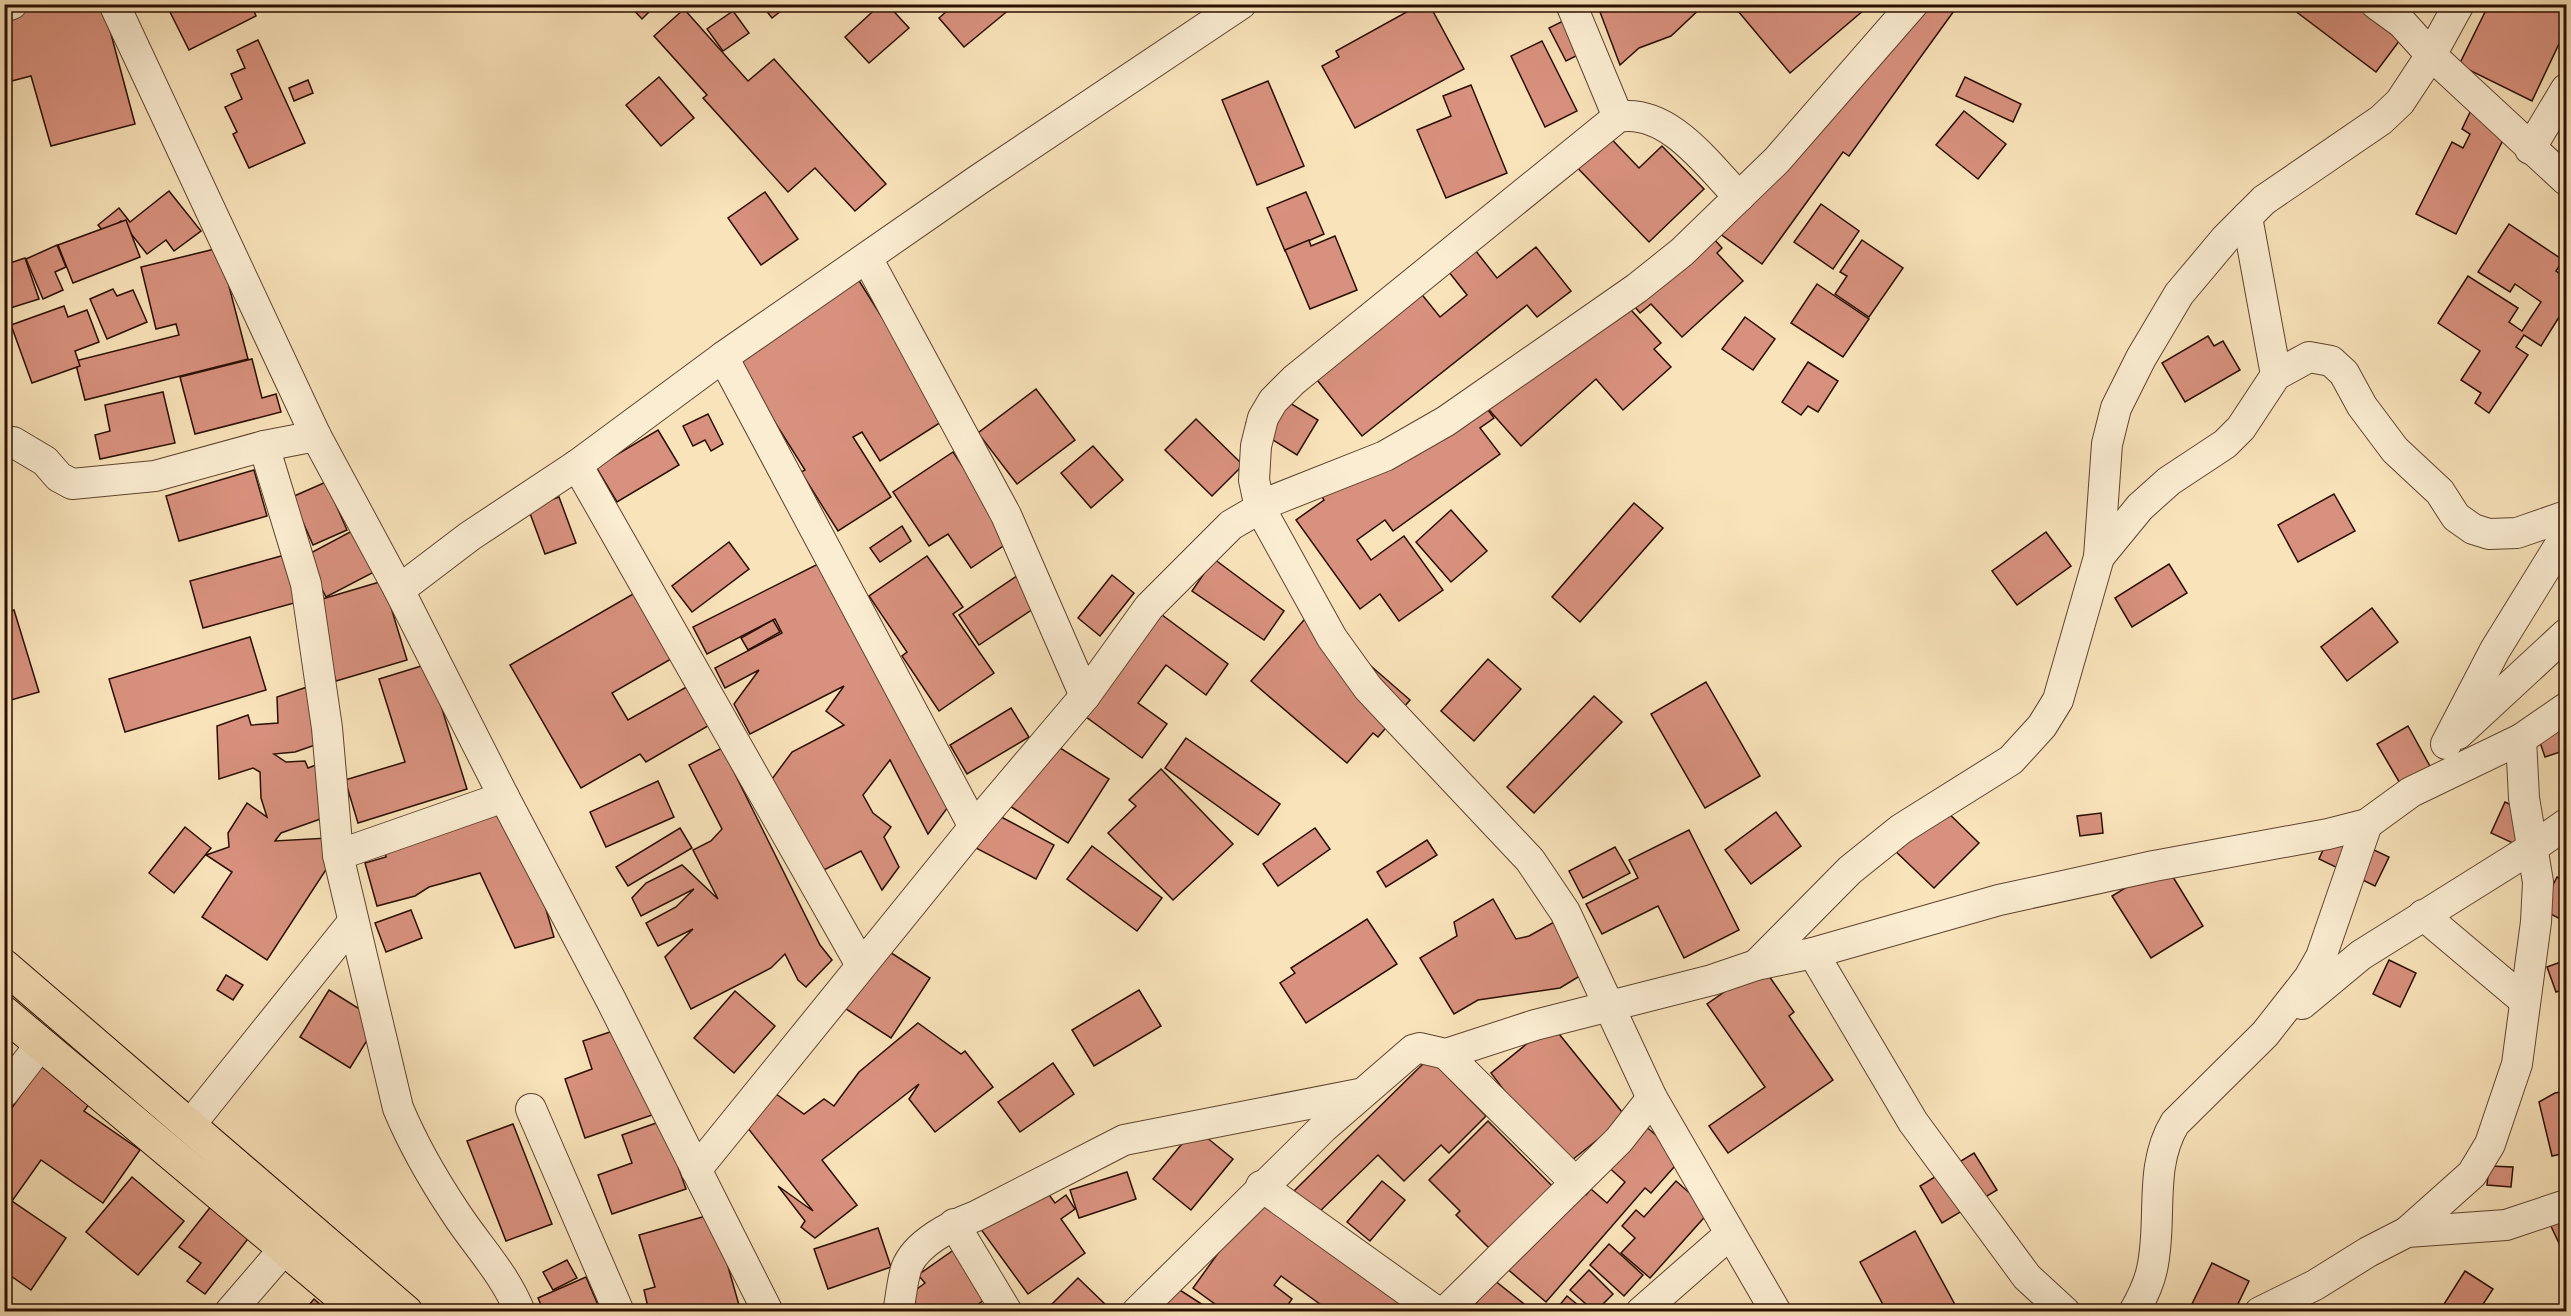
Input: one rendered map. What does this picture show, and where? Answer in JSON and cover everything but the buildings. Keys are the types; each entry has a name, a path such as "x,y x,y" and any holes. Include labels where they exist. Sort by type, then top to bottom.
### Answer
{"highway":[{"path":"4,966 406,1311"},
{"path":"4,1013 360,1311"}],"street":[{"path":"4,7 12,4"},
{"path":"114,4 316,436 399,590 504,797 611,1000 768,1311"},
{"path":"399,590 470,536 577,465 723,357 978,180 1241,4"},
{"path":"1571,4 1618,117"},
{"path":"696,1170 974,827 1085,696 1149,607 1230,525 1274,500 1385,456 1446,421 1637,288 1682,252 1777,160 1913,4"},
{"path":"2376,4 2407,28 2431,55 2566,180"},
{"path":"1756,965 1850,870 1901,829 2011,760 2042,726 2058,700 2099,557 2107,444 2116,408 2141,358 2179,294 2264,200 2380,120 2400,102 2431,55 2459,4"},
{"path":"2530,149 2566,89"},
{"path":"1739,197 1692,147 1661,125 1632,115 1618,117 1294,380 1273,401 1263,418 1256,446 1254,480 1260,508 1332,638 1368,688 1530,860 1565,912 1652,1098 1776,1311"},
{"path":"2247,218 2276,375"},
{"path":"867,258 1001,506 1085,696"},
{"path":"723,357 974,827"},
{"path":"2099,557 2140,507 2169,481 2225,444 2241,428 2276,375 2308,357 2331,362 2343,373 2362,406 2395,450 2440,492 2456,517 2473,529 2489,534 2517,533 2566,516"},
{"path":"4,443 13,442 45,461 58,477 72,484 155,476 264,446 316,436"},
{"path":"264,446 306,584 327,728 338,855 398,1108 411,1138 454,1212 511,1289 520,1311"},
{"path":"577,465 861,965"},
{"path":"2411,792 2446,744 2495,650 2566,535"},
{"path":"2446,744 2566,634"},
{"path":"1137,1311 1261,1186 1359,1094 1413,1050 1420,1048 1446,1054 1756,965 1813,953 2010,898 2154,866 2328,834 2367,824 2411,792 2521,739 2566,708"},
{"path":"2260,1311 2315,1285 2368,1252 2407,1232 2472,1174 2490,1144 2517,1064 2536,922 2538,882 2523,787 2521,739"},
{"path":"338,855 504,797"},
{"path":"2265,1034 2309,978 2321,957 2367,824"},
{"path":"2134,1311 2144,1294 2153,1267 2160,1163 2165,1139 2175,1123 2265,1034 2361,955 2532,848 2566,824"},
{"path":"2423,915 2526,1001"},
{"path":"190,1125 353,922"},
{"path":"1813,953 1913,1122 2027,1277 2065,1311"},
{"path":"4,1092 41,1044"},
{"path":"1446,1054 1575,1182"},
{"path":"898,1311 906,1269 914,1254 954,1224 976,1216 1124,1140 1359,1094"},
{"path":"1445,1311 1619,1140 1652,1098"},
{"path":"531,1108 619,1311"},
{"path":"1261,1186 1437,1311"},
{"path":"2407,1232 2506,1225 2566,1205"},
{"path":"954,1224 1007,1311"},
{"path":"1645,1310 1730,1234"},
{"path":"230,1311 285,1248"}]}
